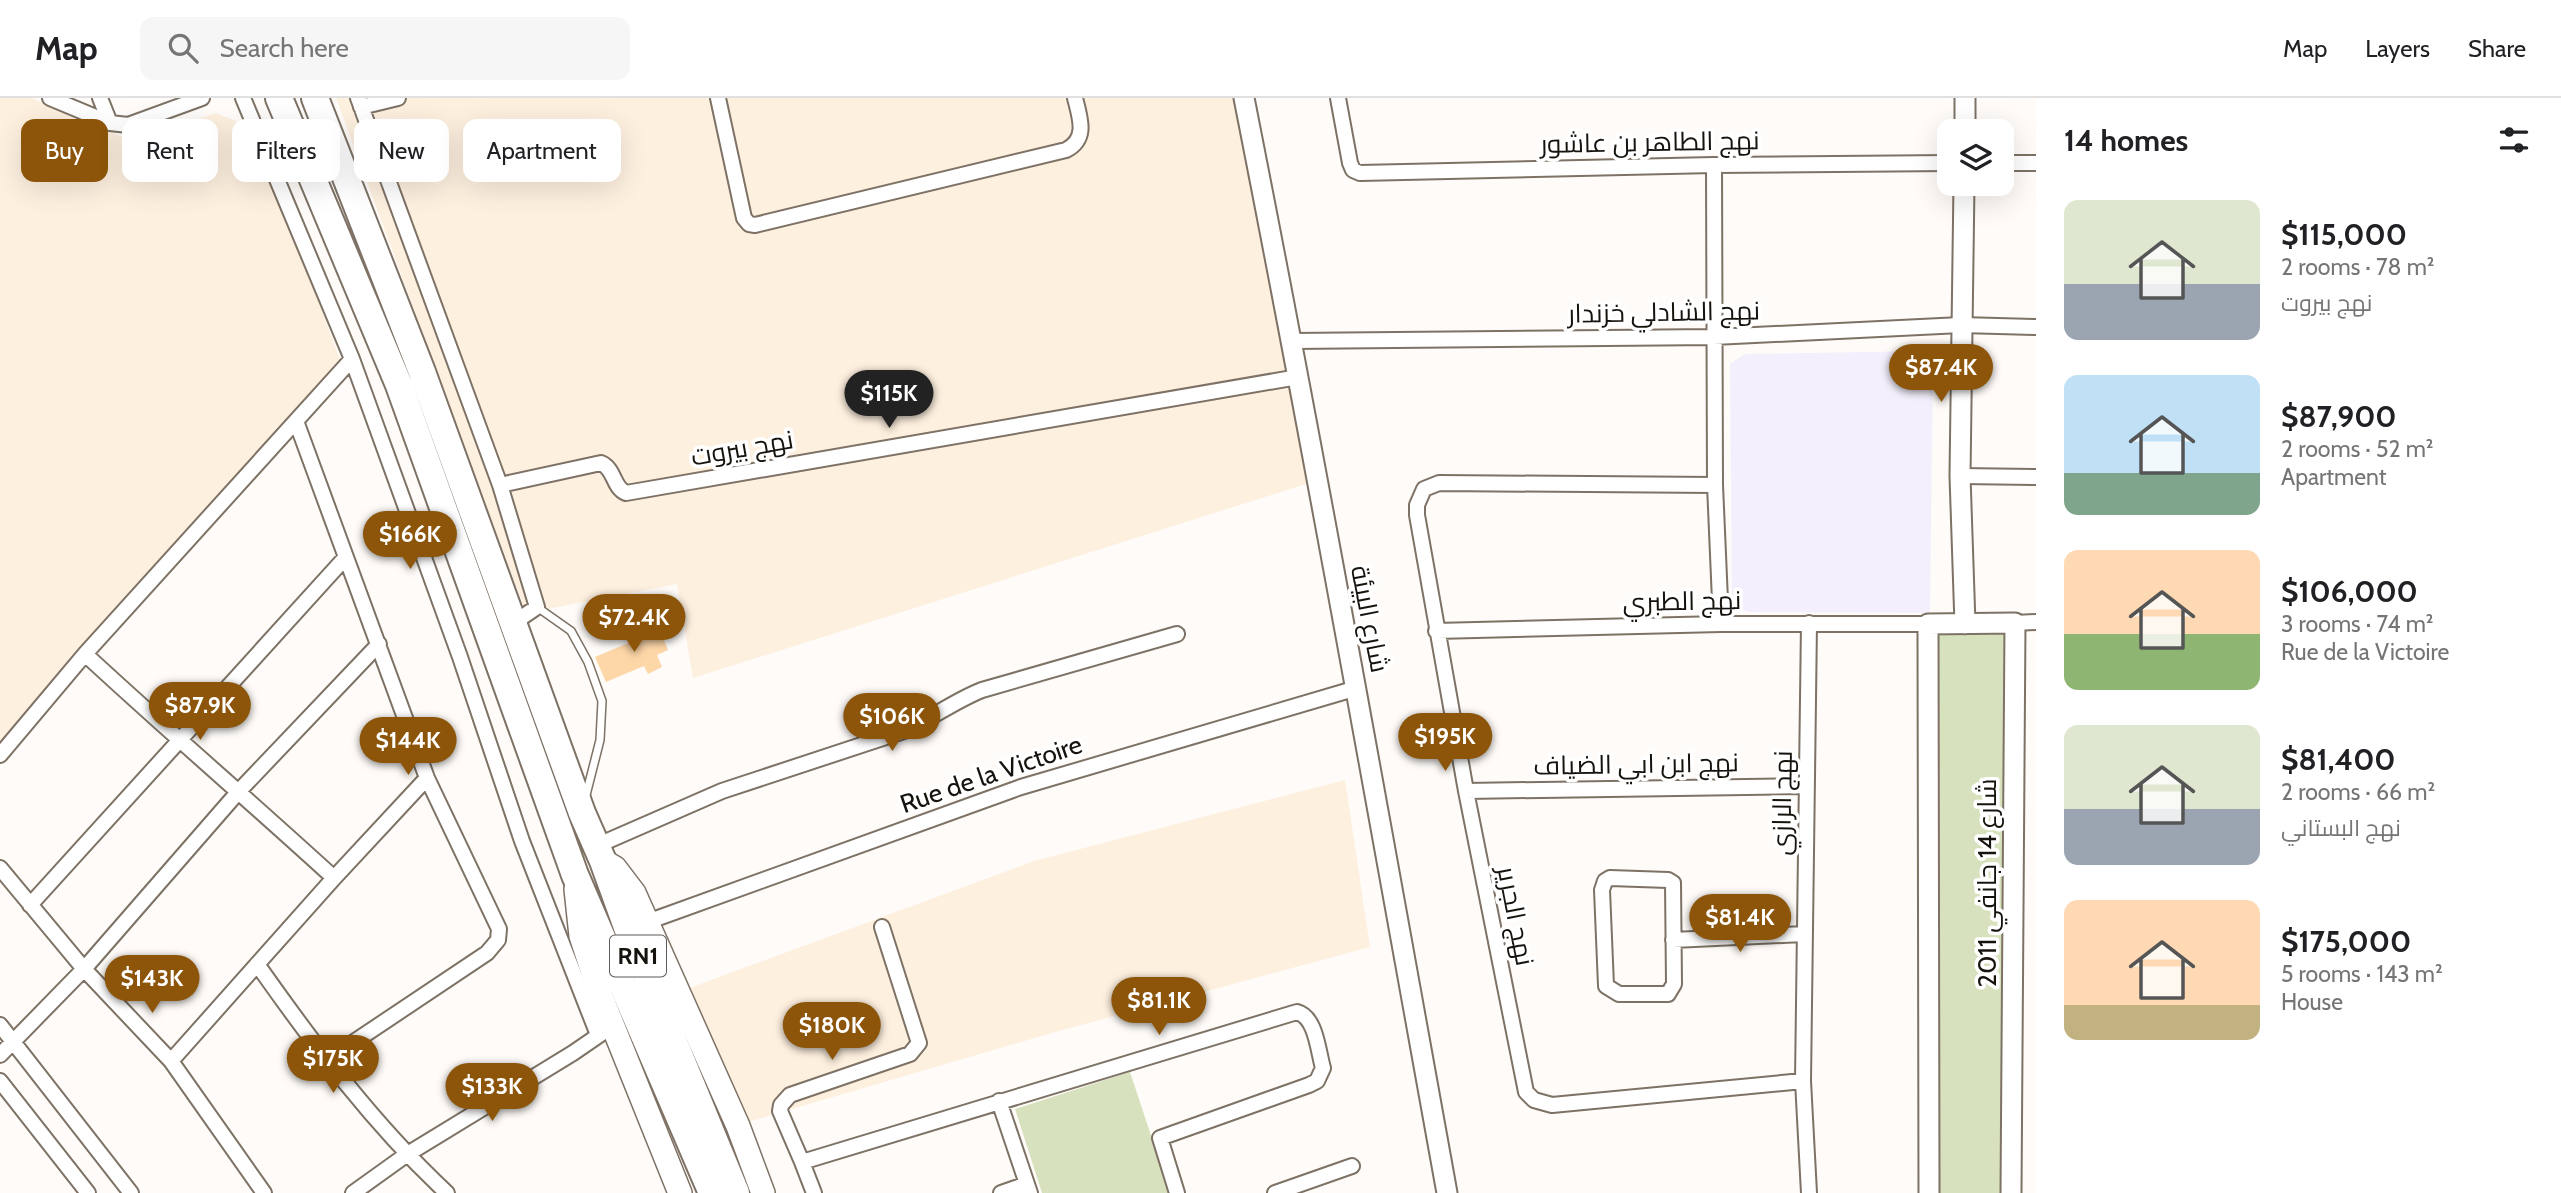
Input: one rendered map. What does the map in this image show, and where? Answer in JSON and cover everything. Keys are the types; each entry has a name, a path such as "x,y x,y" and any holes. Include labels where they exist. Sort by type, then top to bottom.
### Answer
{"highway":[{"name":"RN1","path":"279,98 399,385 575,875 736,1193"},
{"name":"RN1","path":"315,98 422,372 512,624 628,930 665,1055 712,1193"}],"main road":[{"path":"600,853 634,893 738,1126 763,1193"},
{"path":"575,875 581,936 605,1030 680,1193"}],"street":[{"path":"50,98 110,123 135,124 202,98"},
{"path":"100,98 110,123"},
{"path":"243,98 352,359 460,657 522,841 605,1030 573,1053 406,1155 353,1193"},
{"path":"398,98 359,103 500,485 537,607 512,624"},
{"path":"718,98 744,218 749,224 755,225 1066,150 1073,146 1081,133 1075,98"},
{"name":"شارع البيئة","path":"1244,98 1357,688 1447,1193"},
{"name":"نهج الطاهر بن عاشور","path":"1338,98 1353,170 1366,173 1714,164 1937,163"},
{"path":"1965,98 1965,119"},
{"path":"2014,163 2036,163"},
{"path":"1714,164 1714,485 1721,624"},
{"path":"1964,196 1960,476 1965,624"},
{"name":"نهج الشادلي خزندار","path":"1292,341 1714,337 1961,326 2036,327"},
{"path":"0,755 85,653 352,359"},
{"name":"نهج بيروت","path":"500,485 601,463 609,467 619,488 626,493 1298,377"},
{"path":"296,421 427,778 499,929 498,940 487,953 327,1060"},
{"path":"1960,476 2036,477"},
{"name":"نهج الجرير","path":"1714,485 1439,483 1424,489 1417,505 1436,631 1526,1092 1534,1100 1552,1105 1804,1081"},
{"path":"30,905 345,558"},
{"path":"1930,1193 1928,624 2036,622"},
{"name":"نهج الرازي","path":"1809,623 1804,934 1804,1081 1809,1193"},
{"name":"شارع 14 جانفي 2011","path":"2011,1193 2015,623"},
{"name":"نهج الطبري","path":"1436,631 1721,624 1928,624"},
{"path":"600,853 722,791 904,731 922,723 959,698 1177,634"},
{"path":"0,1055 84,969 239,791 379,644"},
{"path":"85,653 178,740 239,791 334,878"},
{"name":"Rue de la Victoire","path":"647,922 1021,787 1357,688"},
{"path":"171,1061 427,778"},
{"name":"نهج ابن ابي الضياف","path":"1466,791 1807,786"},
{"path":"0,868 84,969 171,1061 264,1193"},
{"path":"1609,878 1668,880 1673,883 1673,940 1672,991 1668,994 1619,994 1610,990 1606,986 1602,890 1605,881 1609,878"},
{"path":"814,1193 780,1111 784,1100 790,1095 910,1054 919,1043 882,928"},
{"path":"1673,940 1804,934"},
{"path":"257,964 327,1060 406,1155 447,1193"},
{"path":"802,1163 999,1101 1055,1087 1297,1013 1304,1014 1309,1020 1323,1068 1321,1075 1309,1085 1160,1138 1177,1193"},
{"path":"0,1025 131,1193"},
{"path":"0,1080 88,1193"},
{"path":"999,1101 1029,1189 1001,1193"},
{"path":"1275,1193 1352,1166"}],"lane":[{"path":"537,607 571,631 588,662 602,701 600,740 582,813"}],"shaded area":[{"path":"0,98 32,98 81,119 21,119 21,182 108,182 108,131 122,137 122,182 218,182 218,119 198,119 216,113 232,120 232,182 275,182 340,360 0,743"},
{"path":"336,98 1251,98 1325,478 693,678 677,584 526,613 367,182 449,182 449,119 354,119 354,147"},
{"path":"1933,351 1930,613 1748,612 1732,604 1730,364 1745,354"},
{"path":"1345,780 1370,947 1055,1032 744,1123 684,990 1034,861"}],"green space":[{"path":"2012,622 2011,1193 1929,1193 1935,627"},
{"path":"1130,1072 1170,1193 1042,1193 1015,1109"}],"building":[{"path":"656,621 668,650 657,655 662,667 648,674 644,666 606,682 595,657 633,641 630,632"}]}
